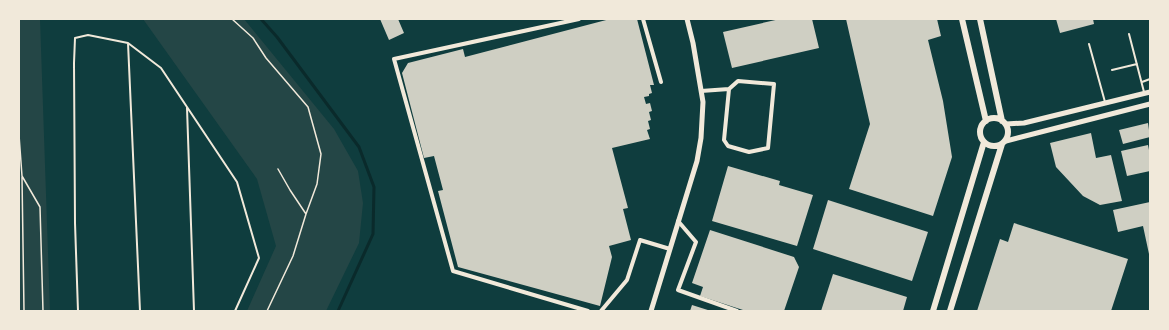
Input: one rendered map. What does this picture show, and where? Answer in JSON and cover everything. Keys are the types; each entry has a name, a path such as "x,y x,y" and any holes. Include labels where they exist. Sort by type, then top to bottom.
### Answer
{"main road":[{"path":"962,19 986,121"},
{"path":"950,311 1004,142 1008,136 980,19"},
{"path":"1004,122 994,118 986,121 980,134 984,142 993,146 1004,142"},
{"path":"932,311 984,142"}],"street":[{"path":"579,19 394,59 453,271 588,311"},
{"path":"643,19 661,82"},
{"path":"651,311 697,161 701,138 703,102 693,42 687,19"},
{"path":"701,91 729,89 738,81 774,84 768,148 749,152 728,146 724,140 729,89"},
{"path":"1004,122 1024,123 1105,102 1147,93"},
{"path":"1004,142 1150,104"},
{"path":"678,221 696,242 678,290 737,311"},
{"path":"601,311 627,280 640,240 670,249"}],"lane":[{"path":"1129,34 1136,64 1147,93"},
{"path":"78,311 75,223 74,63 75,38 88,35 128,43 160,68 237,182 259,258 235,311"},
{"path":"128,43 140,311"},
{"path":"1089,44 1105,102"},
{"path":"1112,70 1136,64"},
{"path":"1142,82 1150,80"},
{"path":"187,108 194,311"}],"path":[{"path":"232,19 253,38 266,58 308,107 321,154 317,184 293,256 267,311"},
{"path":"19,134 22,176 24,311"},
{"path":"278,169 306,214"},
{"path":"22,176 40,207 43,311"}],"shaded area":[{"path":"19,19 40,19 50,311 19,311"},
{"path":"143,19 244,19 334,129 358,171 363,203 359,243 326,311 247,311 276,246 257,179"}],"building":[{"path":"380,19 398,19 404,33 389,40"},
{"path":"610,19 637,19 654,85 650,85 652,93 649,94 649,96 644,97 646,104 650,103 652,111 649,112 651,120 648,121 650,129 647,130 650,139 612,148 628,208 623,209 631,240 609,246 612,257 600,306 458,267 438,191 443,190 434,156 424,158 402,73 408,63 463,49 465,57"},
{"path":"780,19 812,19 819,48 732,68 723,32"},
{"path":"846,19 937,19 941,36 928,40 943,101 952,157 933,216 849,189 870,124"},
{"path":"1056,19 1093,19 1094,24 1060,33"},
{"path":"1148,123 1150,137 1123,144 1119,130"},
{"path":"1091,133 1096,158 1111,155 1122,201 1100,205 1083,196 1056,167 1050,143"},
{"path":"1148,145 1150,155 1150,171 1127,176 1121,151"},
{"path":"728,166 780,181 779,185 813,195 797,246 712,221"},
{"path":"828,200 928,232 912,281 813,249"},
{"path":"1150,202 1149,254 1143,226 1118,232 1113,210"},
{"path":"1014,223 1128,259 1111,311 977,311 1000,239 1008,242"},
{"path":"710,230 794,257 799,267 784,311 746,311 700,296 703,287 692,283"},
{"path":"833,274 907,297 903,311 821,311"},
{"path":"692,305 711,311 690,311"}],"waterway":[{"path":"261,19 277,37 359,147 374,187 373,234 338,311"}]}
